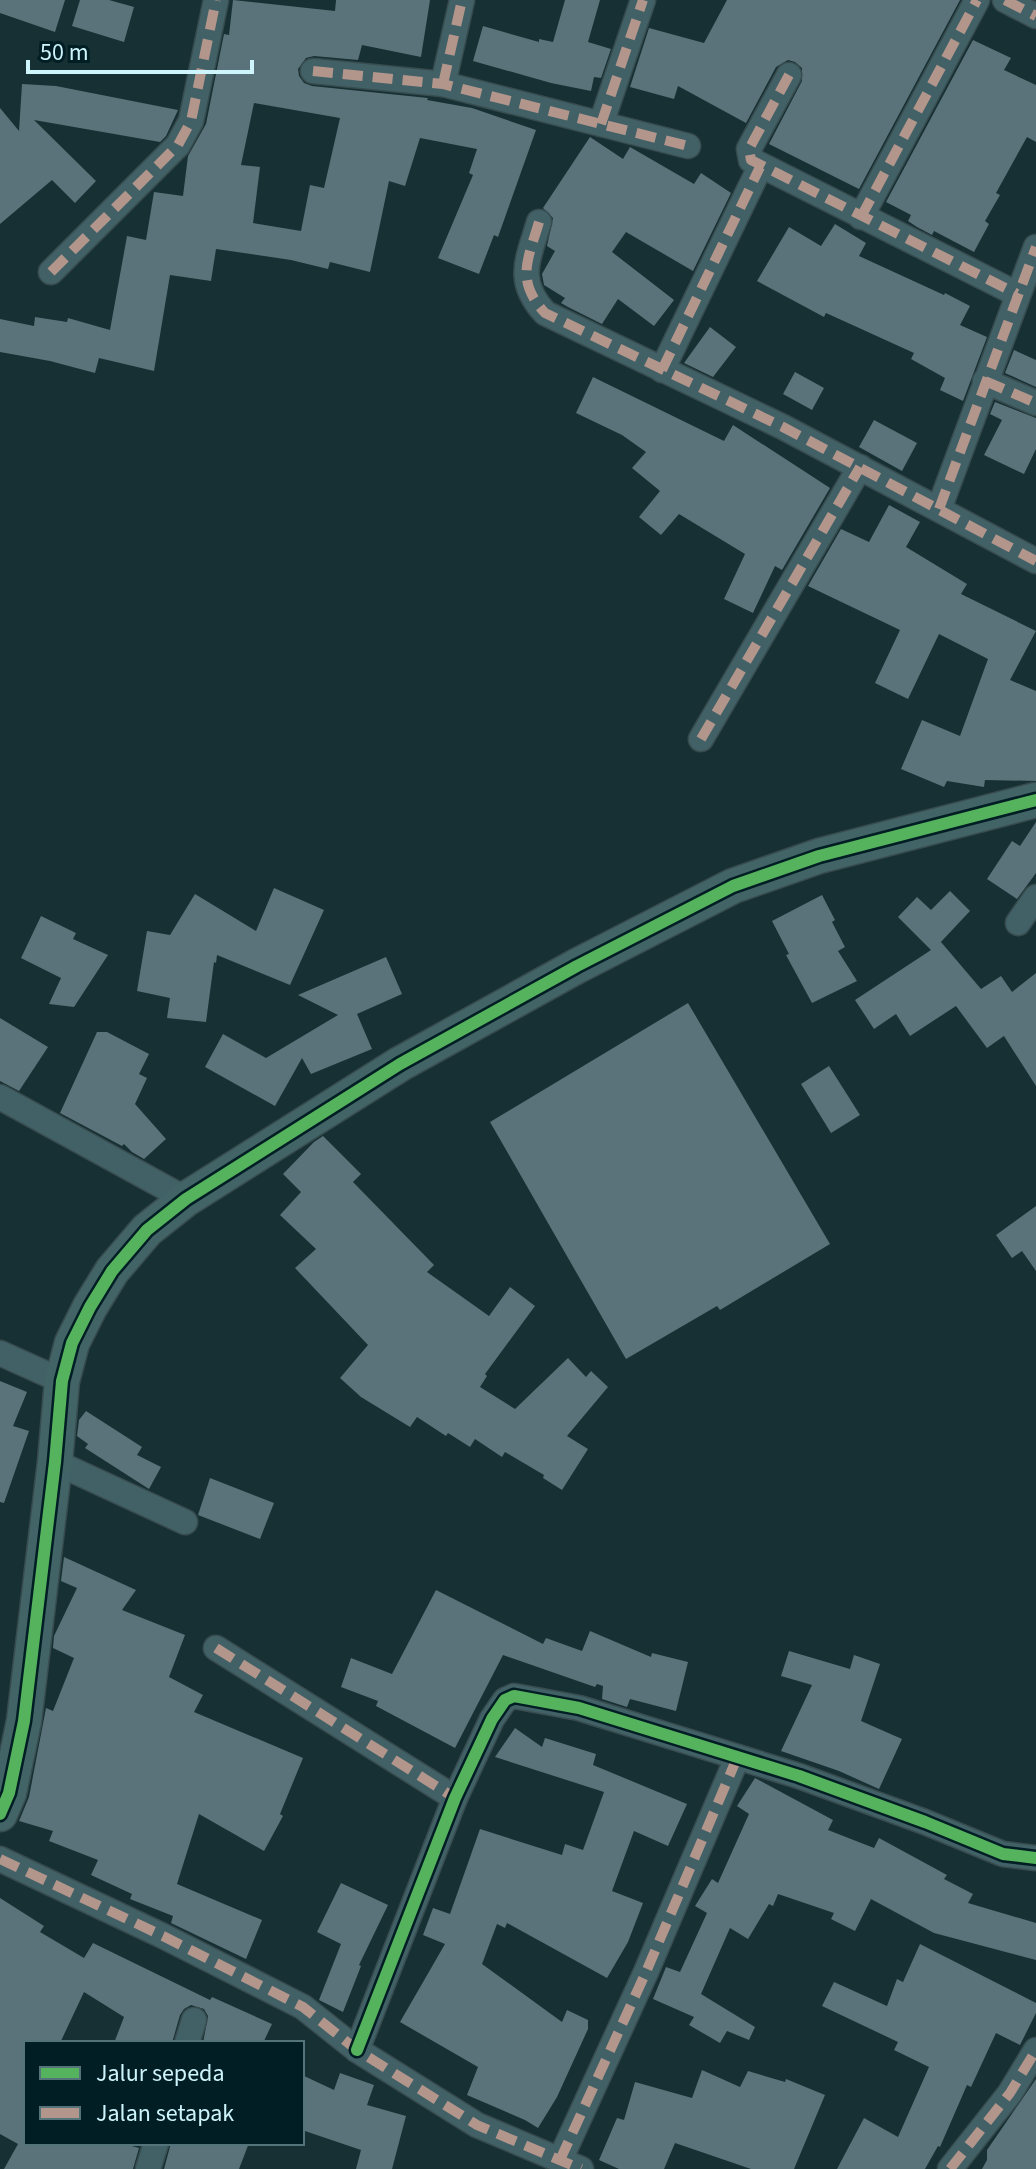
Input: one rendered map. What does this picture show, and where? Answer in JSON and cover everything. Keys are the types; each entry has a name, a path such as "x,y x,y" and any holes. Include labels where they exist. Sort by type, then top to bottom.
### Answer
{"street":[{"path":"51,272 178,145 194,109 216,0"},
{"path":"443,84 462,0"},
{"path":"601,124 643,0"},
{"path":"861,217 977,0"},
{"path":"1005,0 1035,14"},
{"path":"313,71 443,84 688,146"},
{"path":"789,75 749,149 751,160 1017,294"},
{"path":"662,370 760,167"},
{"path":"539,222 527,262 526,282 531,298 545,313 783,427 1036,561"},
{"path":"939,509 1036,247"},
{"path":"985,381 1036,403"},
{"path":"701,739 860,467"},
{"path":"0,1814 9,1793 24,1721 62,1381 72,1343 112,1271 147,1230 186,1199 400,1064 577,966 733,886 819,856 1036,800"},
{"path":"1018,923 1036,897"},
{"path":"0,1097 186,1199"},
{"path":"0,1353 62,1381"},
{"path":"55,1462 185,1522"},
{"path":"216,1648 455,1798"},
{"path":"357,2050 455,1798 492,1719 505,1700 514,1696 579,1708 813,1781 1003,1854 1036,1858"},
{"path":"0,1859 303,2007 357,2050 477,2125 570,2165 646,1972 737,1758"},
{"path":"950,2169 1010,2093 1036,2050"},
{"path":"148,2169 155,2145"}],"building":[{"path":"0,0 65,0 55,32 0,13"},
{"path":"80,0 109,0 134,7 124,42 72,26"},
{"path":"233,0 335,11 336,0 430,0 421,57 362,45 358,60 306,58 298,69 299,76 304,83 312,86 428,98 472,108 536,130 498,237 494,235 479,274 438,258 473,175 469,173 477,149 420,138 405,186 389,181 370,272 330,262 328,269 216,249 211,281 170,275 154,371 99,358 95,373 0,352 0,319 34,326 35,317 67,322 68,318 110,330 127,236 146,240 154,192 183,196 188,156 206,124 224,34 229,35","holes":["254,103 340,118 324,188 310,185 301,231 253,223 260,167 241,165"]},
{"path":"565,0 600,0 588,42 611,49 601,78 594,77 591,91 473,61 483,26 539,42 539,39 553,42"},
{"path":"727,0 960,0 859,189 769,144 802,81 802,68 795,62 788,60 776,67 746,123 678,86 674,99 630,87 649,28 704,43"},
{"path":"973,40 1011,58 1004,70 1036,85 1036,142 1027,137 996,193 1000,195 985,221 989,224 974,252 934,231 932,235 917,227 908,221 911,215 886,202"},
{"path":"22,84 56,86 178,110 160,142 34,120 96,181 75,203 52,180 0,224 0,108 19,131"},
{"path":"590,137 623,159 630,147 694,184 701,173 731,193 693,271 626,232 612,252 674,300 654,326 618,299 602,324 561,303 565,298 544,285 542,274 555,251 547,246 553,218 543,208"},
{"path":"835,224 866,243 859,256 970,306 960,325 987,337 963,401 940,390 945,378 911,359 914,353 826,313 824,317 757,281 789,227 821,246"},
{"path":"710,327 736,347 713,377 684,363"},
{"path":"1014,350 1036,360 1036,387 1005,373"},
{"path":"795,372 824,388 812,410 783,394"},
{"path":"593,377 724,441 733,425 830,488 782,570 775,566 753,613 724,599 745,554 679,514 661,535 639,517 660,491 632,468 646,452 622,435 576,413"},
{"path":"995,402 1036,418 1036,449 1024,474 984,455 1002,420 990,414"},
{"path":"874,420 917,443 902,471 859,447"},
{"path":"889,505 920,522 906,547 967,584 961,594 1036,631 1010,680 1036,691 1036,781 985,780 984,787 947,781 944,787 901,769 922,720 960,736 988,659 939,634 908,699 875,683 900,630 808,586 841,529 869,542"},
{"path":"1036,822 1036,873 1017,899 987,879 1012,841 1020,846"},
{"path":"274,888 324,910 290,985 217,955 206,1022 167,1018 170,998 137,991 147,931 170,935 195,894 256,931"},
{"path":"950,891 970,911 939,944 941,942 981,989 1001,976 1012,992 1036,973 1036,1086 1004,1036 987,1048 956,1006 910,1036 896,1014 874,1029 855,1000 931,950 898,917 917,897 931,910"},
{"path":"822,895 845,947 838,951 857,981 812,1003 772,921"},
{"path":"41,916 76,933 73,939 108,955 74,1007 49,1004 61,978 21,958"},
{"path":"386,957 402,994 357,1014 372,1049 311,1074 302,1058 275,1106 205,1067 223,1034 266,1058 338,1015 298,995"},
{"path":"688,1003 830,1244 720,1310 717,1306 626,1359 490,1122"},
{"path":"0,1018 48,1047 19,1091 0,1081"},
{"path":"97,1032 107,1032 149,1054 139,1074 147,1078 135,1104 166,1139 144,1159 124,1144 122,1146 60,1113"},
{"path":"829,1066 860,1115 831,1133 801,1084"},
{"path":"323,1136 361,1174 353,1182 434,1265 427,1272 489,1316 510,1287 535,1306 485,1374 487,1376 480,1387 515,1409 568,1358 586,1377 591,1371 608,1387 567,1436 588,1449 562,1490 543,1478 544,1475 505,1452 502,1457 475,1439 470,1447 417,1417 410,1427 361,1397 340,1378 368,1345 295,1268 316,1249 280,1215 301,1192 283,1174"},
{"path":"1036,1206 1036,1271 1022,1251 1012,1258 996,1235"},
{"path":"0,1381 27,1392 13,1426 29,1431 4,1503 0,1502"},
{"path":"86,1411 142,1447 137,1455 161,1467 149,1489 85,1448 88,1444 77,1436 79,1420"},
{"path":"210,1478 274,1503 260,1539 198,1515"},
{"path":"64,1557 136,1590 122,1610 185,1635 169,1677 203,1695 194,1712 303,1758 280,1814 283,1816 264,1851 199,1814 177,1884 262,1920 246,1959 171,1923 173,1916 130,1899 132,1894 91,1875 98,1860 49,1841 53,1831 19,1821 29,1797 46,1708 53,1711 74,1658 53,1648 54,1636 77,1588 61,1581"},
{"path":"436,1590 543,1644 546,1638 582,1651 590,1631 651,1657 652,1653 688,1662 676,1711 630,1699 627,1707 602,1699 603,1686 597,1684 595,1687 503,1655 455,1748 376,1706 378,1701 341,1687 351,1658 392,1674"},
{"path":"789,1651 850,1669 854,1655 880,1664 861,1721 902,1739 879,1789 781,1751 812,1685 781,1676"},
{"path":"515,1728 542,1747 545,1738 596,1754 593,1765 687,1804 668,1846 634,1831 612,1891 643,1903 628,1942 607,1978 507,1923 505,1928 497,1924 482,1964 562,2022 567,2010 588,2020 588,2029 557,2097 538,2128 467,2095 478,2067 400,2022 445,1944 423,1935 433,1908 450,1914 480,1829 562,1855 565,1844 583,1850 604,1792 495,1757"},
{"path":"755,1778 833,1820 828,1830 874,1848 879,1838 947,1875 944,1879 973,1894 968,1903 1036,1923 1036,1960 934,1933 871,1899 855,1931 831,1919 834,1913 778,1894 773,1906 769,1904 748,1939 730,1928 701,1994 755,2027 749,2040 727,2031 720,2043 689,2025 694,2017 653,1999 666,1967 680,1972 707,1913 695,1906 712,1879 718,1883 749,1814 737,1806"},
{"path":"341,1883 388,1905 359,1965 343,2012 319,2000 341,1944 317,1932"},
{"path":"0,1898 44,1926 40,1932 84,1958 93,1943 210,2000 212,1997 272,2024 264,2041 203,2041 208,2016 204,2009 191,2005 180,2015 173,2041 115,2041 124,2017 84,1992 61,2041 24,2041 24,2145 128,2145 139,2148 133,2169 4,2169 18,2144 0,2134"},
{"path":"920,1944 1036,2003 1036,2013 1020,2045 996,2033 971,2087 967,2085 940,2147 925,2169 837,2169 864,2118 898,2137 929,2067 894,2050 898,2042 822,2006 834,1982 887,2006 897,1979 903,1982"},
{"path":"702,2070 740,2087 748,2071 785,2082 786,2079 825,2095 794,2169 751,2169 675,2143 664,2169 619,2169 599,2160 617,2118 624,2120 635,2082 692,2098"},
{"path":"340,2073 374,2085 367,2105 406,2116 392,2169 356,2169 361,2150 304,2131 304,2076 334,2090"},
{"path":"1036,2079 1036,2169 982,2169 987,2160 987,2150"},
{"path":"170,2145 248,2145 239,2169 164,2169"}],"marked path":[{"path":"51,272 178,145 191,121 216,0"},
{"path":"443,84 462,0"},
{"path":"601,124 643,0"},
{"path":"861,217 977,0"},
{"path":"1005,0 1036,16"},
{"path":"313,71 443,84 688,146"},
{"path":"789,75 749,149 751,160 1017,294"},
{"path":"662,370 760,167"},
{"path":"539,222 528,259 527,280 545,313 783,427 1036,561"},
{"path":"939,509 1036,247"},
{"path":"985,381 1036,403"},
{"path":"701,739 860,467"},
{"path":"216,1648 455,1798"},
{"path":"560,2160 646,1972 737,1758"},
{"path":"0,1859 303,2007 357,2050 477,2125 581,2169"},
{"path":"950,2169 1010,2093 1036,2050"}],"cycle path":[{"path":"0,1814 9,1793 24,1721 62,1381 72,1343 90,1307 112,1271 147,1230 186,1199 400,1064 577,966 733,886 819,856 1036,800"},
{"path":"357,2050 455,1798 492,1719 505,1700 514,1696 579,1708 799,1776 1003,1854 1036,1858"}]}
